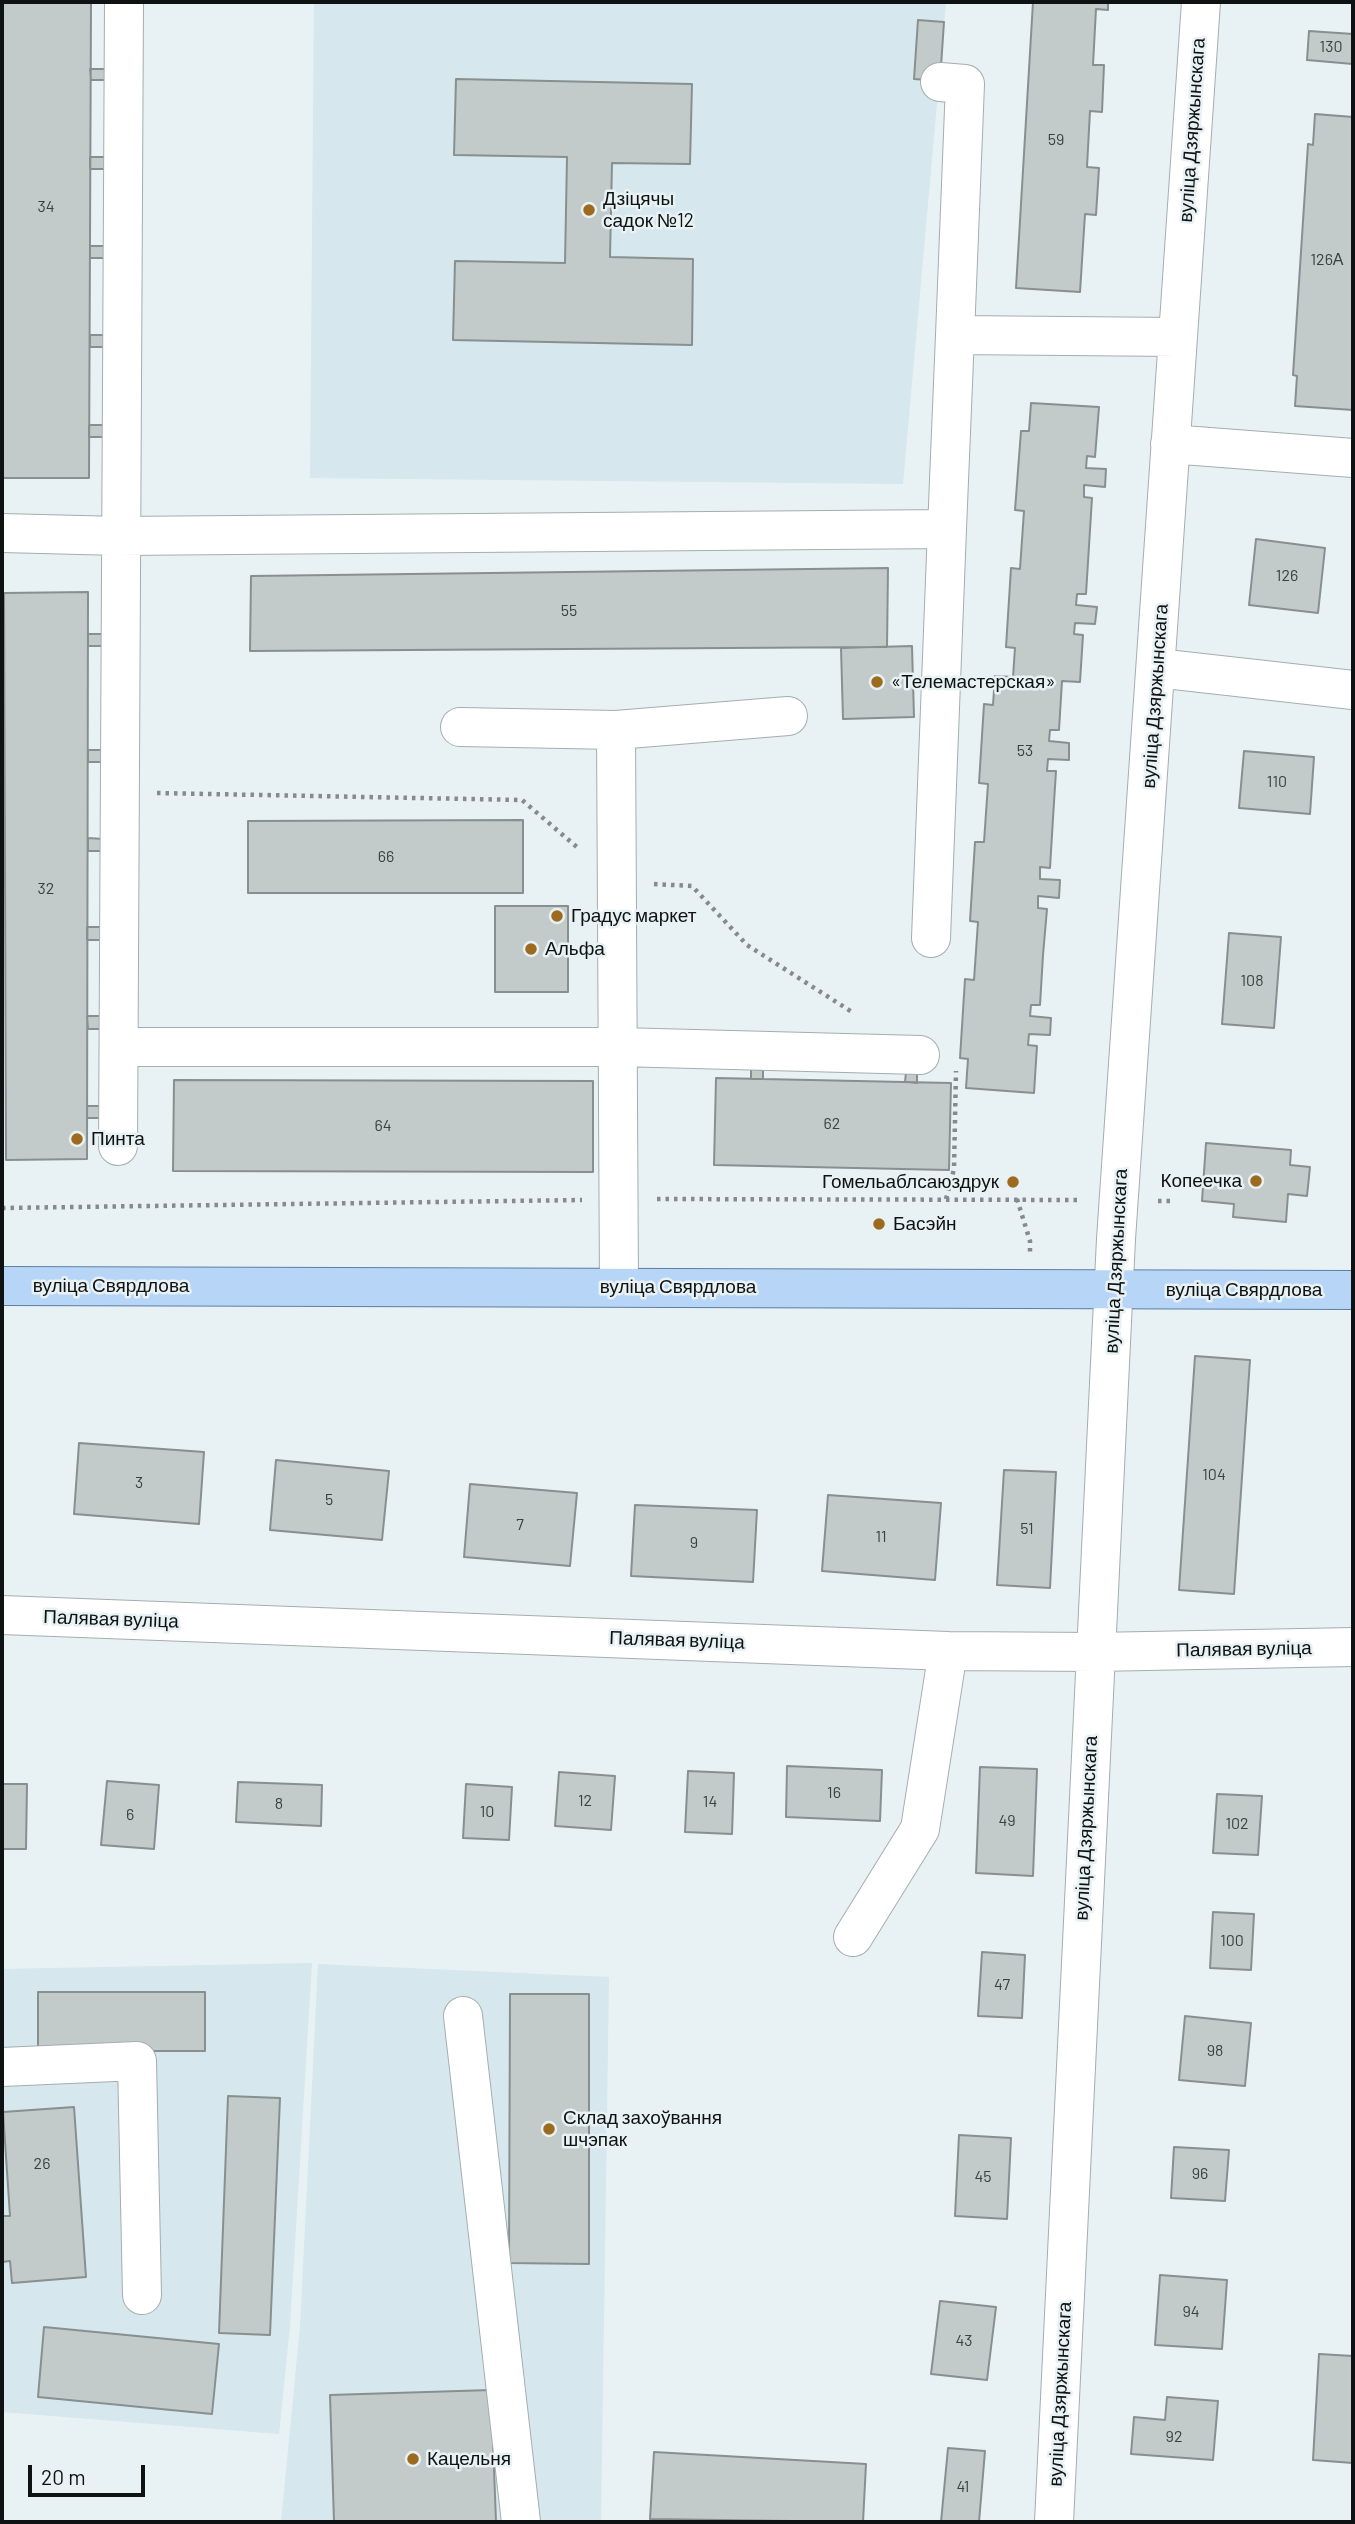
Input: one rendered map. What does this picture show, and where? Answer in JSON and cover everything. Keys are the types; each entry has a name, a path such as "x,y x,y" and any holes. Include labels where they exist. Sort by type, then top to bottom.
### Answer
{"main road":[{"name":"вуліца Свярдлова","path":"2,1286 1353,1290"}],"street":[{"path":"118,1146 119,536 124,2"},
{"name":"вуліца Дзяржынскага","path":"1054,2522 1113,1290 1201,2"},
{"path":"930,938 965,84 940,82"},
{"path":"955,335 1178,337"},
{"path":"1171,444 1353,458"},
{"path":"2,533 119,536 947,529"},
{"path":"1157,668 1353,690"},
{"path":"460,727 616,730 788,716"},
{"path":"616,730 619,1287"},
{"path":"119,1047 619,1047 920,1055"},
{"name":"Палявая вуліца","path":"2,1615 948,1651 1094,1652 1353,1647"},
{"path":"853,1937 920,1829 948,1651"},
{"path":"463,2016 521,2522"},
{"path":"2,2067 137,2061 142,2295"}],"shaded area":[{"path":"314,2 946,2 903,484 310,478"},
{"path":"312,1963 290,2326 279,2434 2,2412 2,1969"},
{"path":"318,1964 609,1977 601,2522 281,2522 300,2327"}],"building":[{"path":"2,2 91,2 89,478 2,478"},
{"path":"1033,2 1108,2 1108,10 1096,9 1093,65 1104,65 1102,112 1090,111 1087,167 1099,168 1096,215 1085,214 1080,292 1016,288"},
{"path":"918,20 944,22 940,81 914,79"},
{"path":"1309,31 1353,34 1353,64 1307,60"},
{"path":"90,69 106,69 106,80 91,80"},
{"name":"Дзіцячы садок №12","path":"456,79 692,84 690,164 612,163 610,257 693,259 692,345 453,340 455,261 565,263 567,157 454,155"},
{"path":"1315,114 1353,117 1353,410 1295,406 1297,376 1293,375 1308,144 1313,145"},
{"path":"90,157 106,157 106,169 90,169"},
{"path":"90,246 106,246 106,258 90,258"},
{"path":"90,335 107,335 107,347 90,347"},
{"path":"1031,403 1099,407 1095,457 1087,456 1086,468 1106,469 1105,487 1084,485 1084,497 1092,498 1086,594 1077,594 1076,605 1097,607 1095,624 1075,623 1074,634 1083,635 1080,682 1062,681 1059,730 1050,730 1049,741 1069,743 1069,760 1048,759 1047,771 1056,771 1050,868 1040,867 1040,879 1060,880 1059,898 1038,896 1038,908 1047,909 1040,1005 1031,1005 1030,1016 1051,1018 1050,1035 1029,1034 1028,1045 1037,1046 1034,1093 966,1088 968,1059 960,1058 965,979 974,980 978,922 970,921 975,842 984,842 988,784 979,783 984,704 993,705 995,676 1013,677 1015,648 1006,647 1011,568 1020,569 1024,511 1015,510 1021,431 1029,431"},
{"path":"89,425 103,425 103,437 89,437"},
{"path":"1256,539 1325,548 1318,613 1249,605"},
{"path":"888,568 887,647 250,651 251,576"},
{"path":"88,592 87,1159 6,1160 4,593"},
{"path":"88,634 103,634 103,646 88,646"},
{"name":"«Телемастерская»","path":"912,646 914,717 843,719 841,648"},
{"path":"88,750 103,750 103,762 88,762"},
{"path":"1244,751 1314,757 1310,814 1239,808"},
{"path":"523,820 523,893 248,893 248,821"},
{"path":"88,838 103,839 104,851 88,851"},
{"name":"Альфа","path":"495,906 568,906 568,992 495,992"},
{"path":"87,927 104,927 104,940 87,940"},
{"path":"1229,933 1281,937 1274,1028 1222,1024"},
{"path":"87,1016 104,1016 104,1029 88,1029"},
{"path":"751,1069 763,1070 763,1079 751,1079"},
{"path":"906,1072 917,1072 917,1083 905,1082"},
{"path":"716,1078 951,1083 949,1170 714,1165"},
{"path":"174,1080 593,1081 593,1172 173,1171"},
{"path":"87,1106 101,1106 101,1118 87,1118"},
{"name":"Копеечка","path":"1206,1143 1291,1150 1290,1165 1310,1167 1307,1196 1288,1194 1286,1222 1233,1217 1234,1204 1202,1201"},
{"path":"1195,1356 1250,1360 1234,1594 1179,1590"},
{"path":"79,1443 204,1452 199,1524 74,1514"},
{"path":"276,1460 389,1471 382,1540 270,1530"},
{"path":"1004,1470 1056,1472 1050,1588 997,1585"},
{"path":"470,1484 577,1493 570,1566 464,1557"},
{"path":"828,1495 941,1503 935,1580 822,1571"},
{"path":"635,1505 757,1510 753,1582 631,1576"},
{"path":"787,1766 882,1770 880,1821 786,1817"},
{"path":"980,1767 1037,1769 1033,1876 976,1873"},
{"path":"688,1771 734,1773 732,1834 685,1832"},
{"path":"559,1772 615,1776 611,1830 555,1826"},
{"path":"107,1781 159,1785 154,1849 101,1845"},
{"path":"238,1782 322,1785 321,1826 236,1822"},
{"path":"2,1784 27,1784 26,1849 2,1849"},
{"path":"466,1784 512,1787 509,1840 463,1838"},
{"path":"1217,1794 1262,1796 1258,1855 1213,1853"},
{"path":"1213,1912 1254,1914 1251,1970 1210,1968"},
{"path":"982,1952 1025,1955 1022,2018 978,2016"},
{"path":"38,1992 205,1992 205,2051 38,2051"},
{"name":"Склад захоўвання шчэпак","path":"510,1994 589,1994 589,2264 509,2263"},
{"path":"1185,2016 1251,2023 1245,2086 1179,2080"},
{"path":"228,2096 280,2098 270,2335 219,2333"},
{"path":"74,2107 86,2277 12,2283 10,2261 2,2262 2,2216 10,2216 3,2112"},
{"path":"959,2135 1011,2138 1007,2219 955,2216"},
{"path":"1174,2147 1229,2150 1225,2201 1171,2198"},
{"path":"1160,2275 1227,2280 1222,2349 1155,2345"},
{"path":"940,2301 996,2307 987,2380 931,2374"},
{"path":"44,2327 219,2344 212,2414 38,2397"},
{"path":"1319,2354 1353,2356 1353,2463 1313,2460"},
{"name":"Кацельня","path":"491,2390 496,2522 334,2522 330,2395"},
{"path":"1167,2397 1218,2401 1213,2460 1131,2454 1134,2417 1165,2420"},
{"path":"948,2448 985,2451 979,2522 941,2522"},
{"path":"654,2452 866,2464 863,2522 650,2519"}],"place":[{"name":"Дзіцячы садок №12","path":"589,210"},
{"name":"«Телемастерская»","path":"877,682"},
{"name":"Градус маркет","path":"557,916"},
{"name":"Альфа","path":"531,949"},
{"name":"Пинта","path":"77,1139"},
{"name":"Копеечка","path":"1256,1181"},
{"name":"Гомельаблсаюздрук","path":"1013,1182"},
{"name":"Басэйн","path":"879,1224"},
{"name":"Склад захоўвання шчэпак","path":"549,2129"},
{"name":"Кацельня","path":"413,2459"}]}
